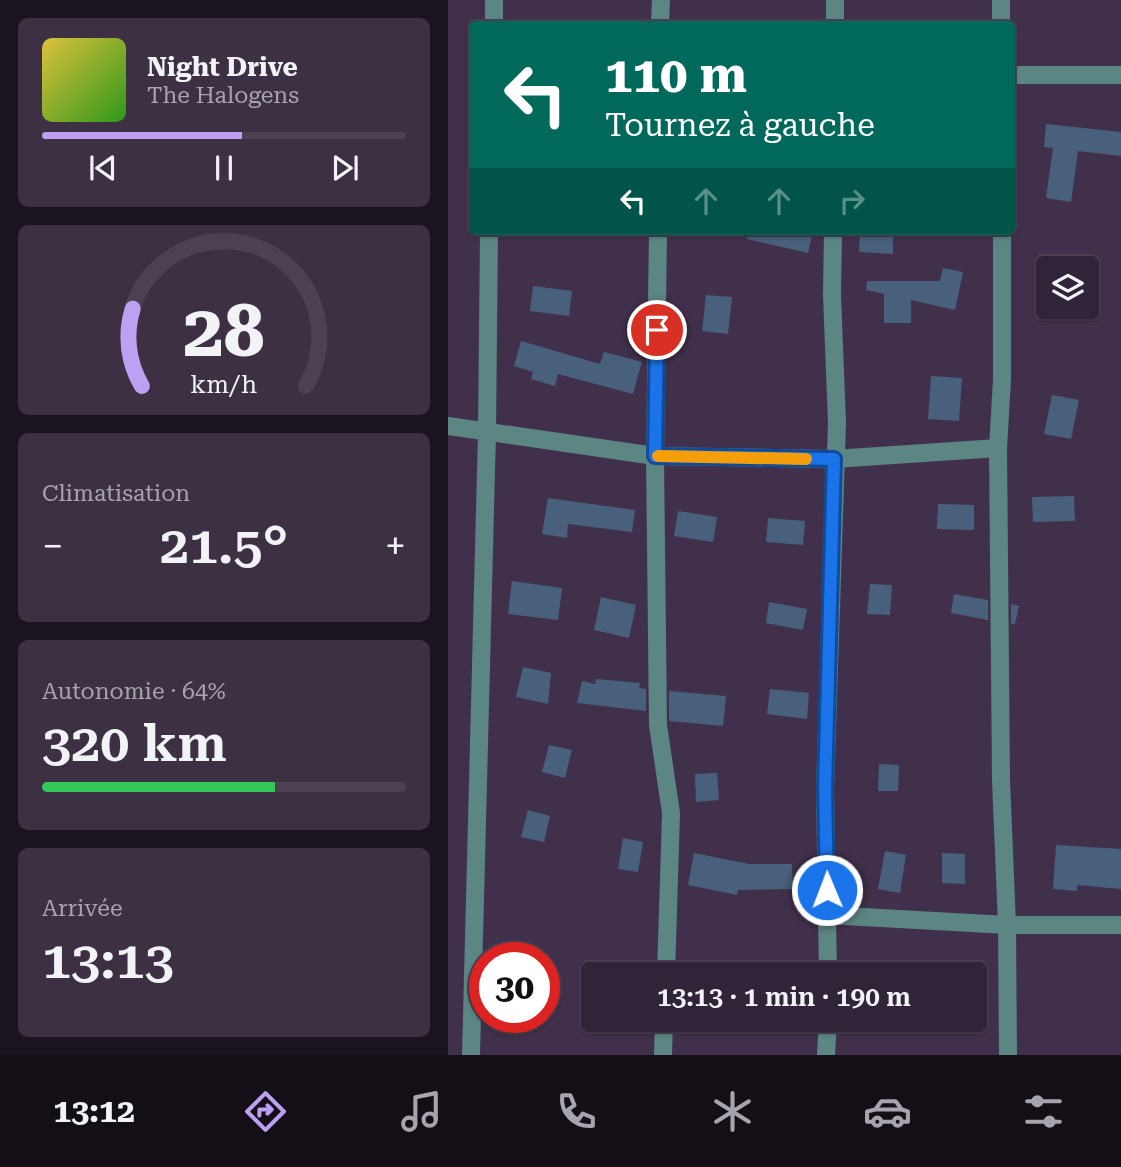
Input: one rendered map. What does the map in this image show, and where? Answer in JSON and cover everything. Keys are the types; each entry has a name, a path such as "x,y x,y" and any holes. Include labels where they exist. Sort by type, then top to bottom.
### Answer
{"street":[{"path":"494,0 494,21"},
{"path":"660,21 661,0"},
{"path":"835,0 835,21"},
{"path":"1001,0 1001,21"},
{"path":"1015,75 1121,75"},
{"path":"471,1055 489,235"},
{"path":"658,235 655,456 658,725 671,813 666,962"},
{"path":"828,962 825,789 836,423 833,235"},
{"path":"1002,235 999,448 1001,780 1007,925 1008,1055"},
{"path":"448,426 655,456 834,459 999,448"},
{"path":"827,915 1007,925 1121,925"},
{"path":"663,1055 664,1032"},
{"path":"825,1055 827,1032"}],"building":[{"path":"1046,124 1121,132 1121,156 1078,151 1071,202 1046,198 1053,148 1044,147"},
{"path":"748,235 812,235 808,253 747,239"},
{"path":"860,235 893,235 893,254 859,252"},
{"path":"943,268 963,272 955,310 911,300 911,323 884,323 884,294 866,290 867,281 940,281"},
{"path":"533,286 572,291 569,316 530,311"},
{"path":"706,295 732,297 728,334 702,331"},
{"path":"521,341 600,364 604,352 642,362 633,394 558,374 555,386 531,379 533,372 514,366"},
{"path":"931,376 962,378 959,421 928,419"},
{"path":"1052,395 1079,400 1071,439 1044,434"},
{"path":"1074,496 1075,521 1033,522 1032,497"},
{"path":"548,498 635,510 632,532 568,524 567,538 542,534"},
{"path":"938,504 974,505 974,530 937,529"},
{"path":"678,511 717,517 713,542 674,536"},
{"path":"768,518 805,521 803,545 766,542"},
{"path":"512,581 562,588 558,620 508,614"},
{"path":"870,584 892,585 890,615 867,614"},
{"path":"954,594 988,600 988,620 951,613"},
{"path":"601,597 636,605 629,638 594,630"},
{"path":"769,602 807,609 803,630 766,623"},
{"path":"1011,604 1019,606 1015,624 1011,624"},
{"path":"523,667 551,673 548,704 516,697"},
{"path":"596,679 640,683 639,688 646,689 646,711 577,703 582,681 595,684"},
{"path":"770,689 809,693 807,719 767,714"},
{"path":"669,691 726,696 723,726 669,721"},
{"path":"549,745 572,750 565,778 542,772"},
{"path":"879,764 899,765 898,791 878,791"},
{"path":"717,773 719,800 696,802 695,774"},
{"path":"528,810 550,816 544,842 521,837"},
{"path":"623,838 643,842 638,872 618,869"},
{"path":"1056,845 1121,849 1121,889 1077,885 1077,891 1053,889"},
{"path":"885,851 906,855 900,893 878,889"},
{"path":"694,853 749,864 792,864 793,889 738,890 737,895 688,885"},
{"path":"942,853 965,854 965,884 942,883"}],"slow traffic":[{"path":"658,456 806,459"}],"route":[{"path":"657,330 655,456 834,459 825,789 827,890"}]}
